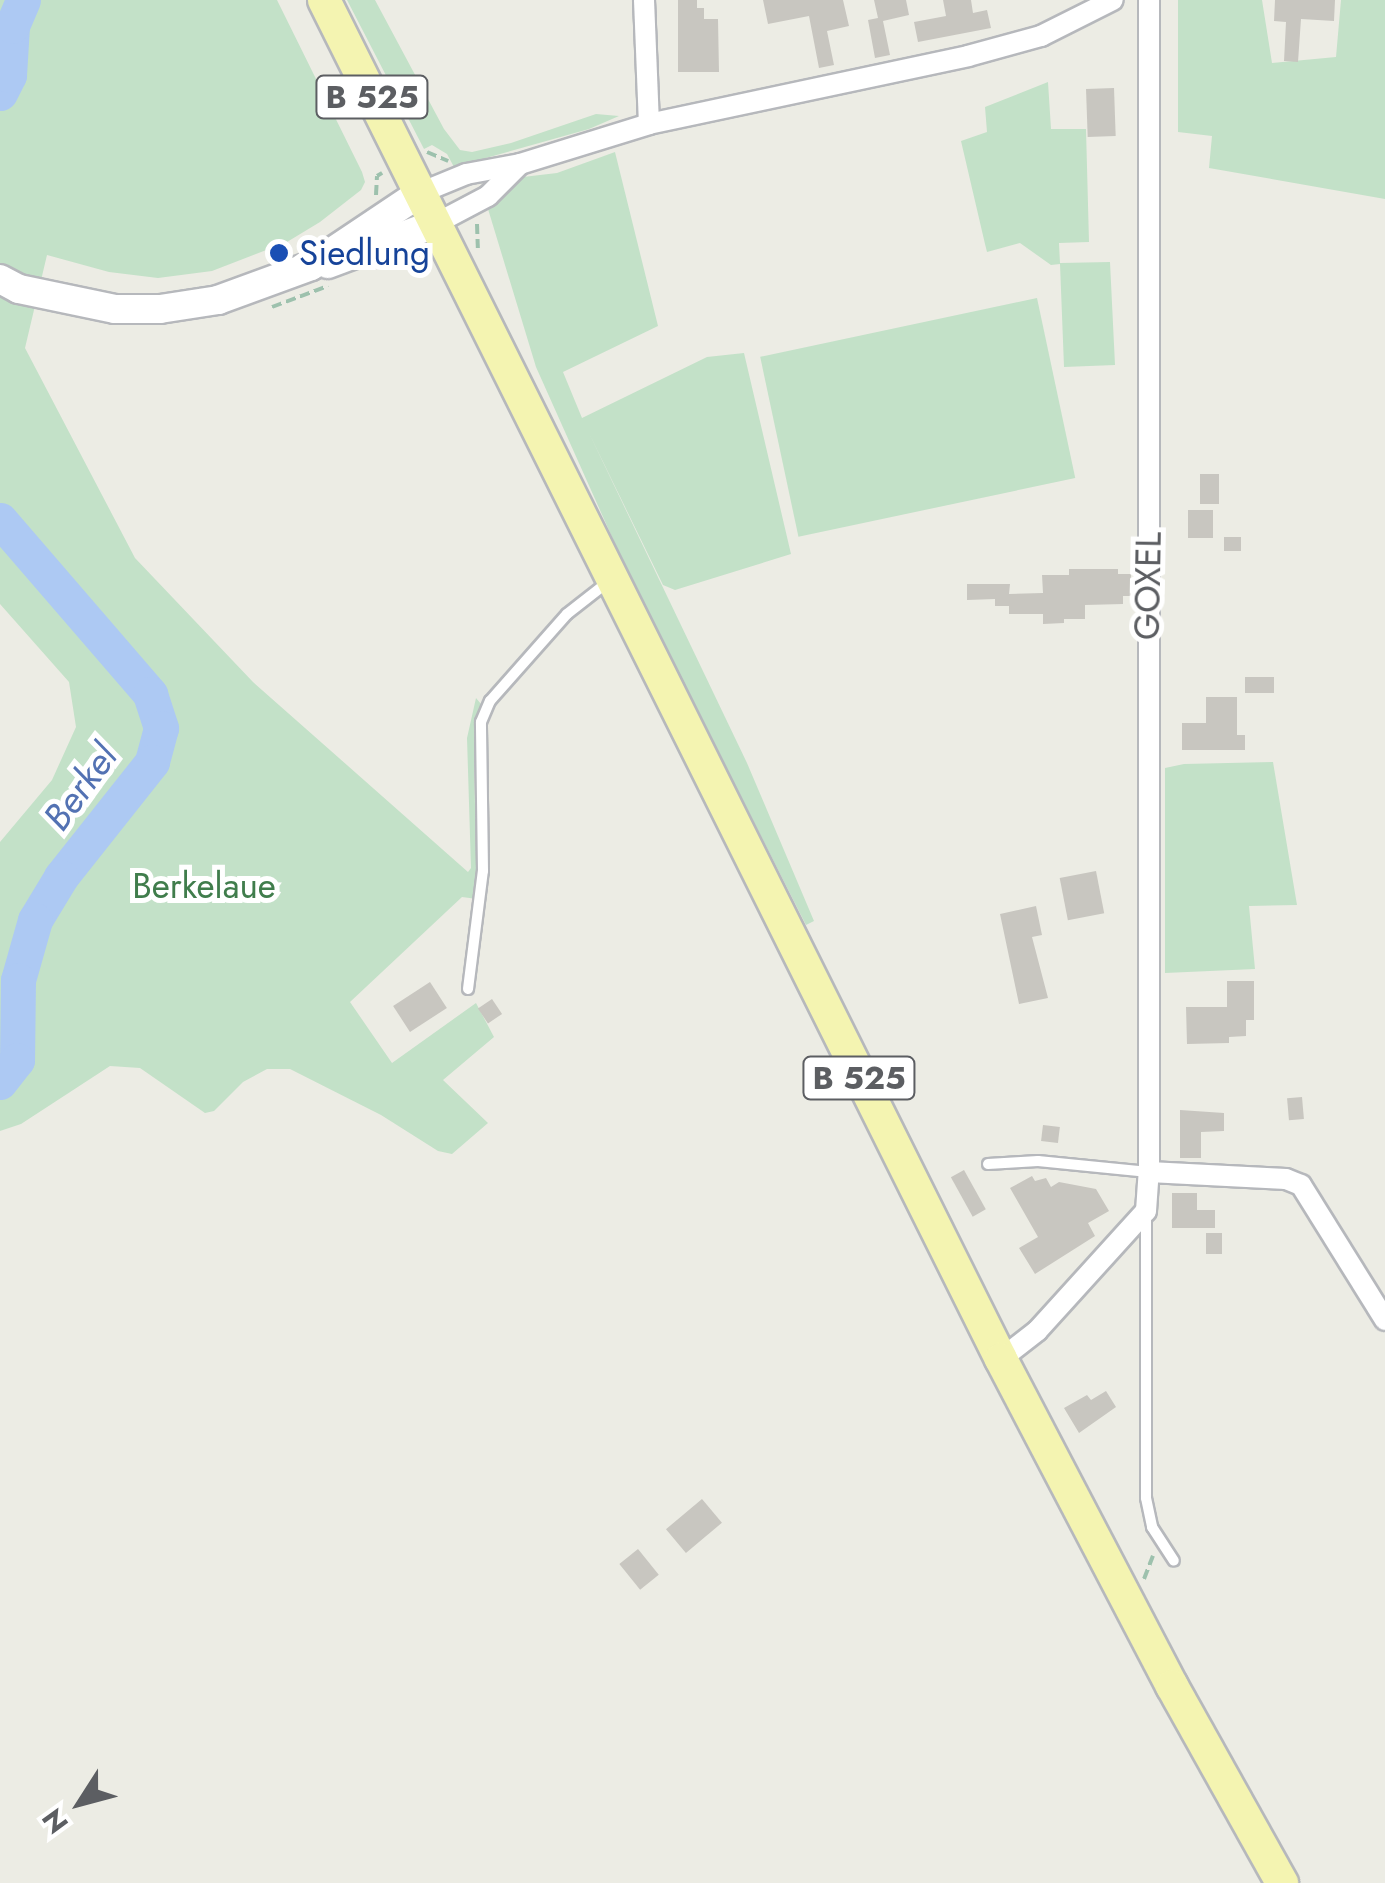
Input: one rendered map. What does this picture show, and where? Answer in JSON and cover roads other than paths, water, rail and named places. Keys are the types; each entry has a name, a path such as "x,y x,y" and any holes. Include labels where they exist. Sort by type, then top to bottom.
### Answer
{"main road":[{"name":"B 525","path":"324,0 1001,1358 1172,1686 1282,1883"}],"street":[{"path":"644,0 649,124"},
{"path":"0,280 71,302 160,309 218,300 311,266 420,193 466,174 520,164 649,124 968,56 1040,36 1113,0"},
{"name":"GOXEL","path":"1146,1211 1150,1172 1149,0"},
{"path":"311,266 340,263 470,209 520,164"},
{"path":"1150,1172 1286,1178 1302,1185 1385,1320"},
{"path":"1001,1358 1037,1330 1146,1211"}],"lane":[{"path":"468,989 483,871 481,722 490,701 567,614 613,578"},
{"path":"988,1164 1038,1161 1150,1172"},
{"path":"1146,1211 1146,1498 1152,1527 1174,1561"}],"waterway":[{"name":"Berkel","path":"0,93 9,75 12,26 23,0"},
{"name":"Berkel","path":"0,520 150,694 161,728 152,762 61,877 35,920 18,980 17,1060 0,1082"}],"place":[{"name":"Siedlung","path":"279,253"}],"park label":[{"name":"Berkelaue","path":"204,886"}]}
